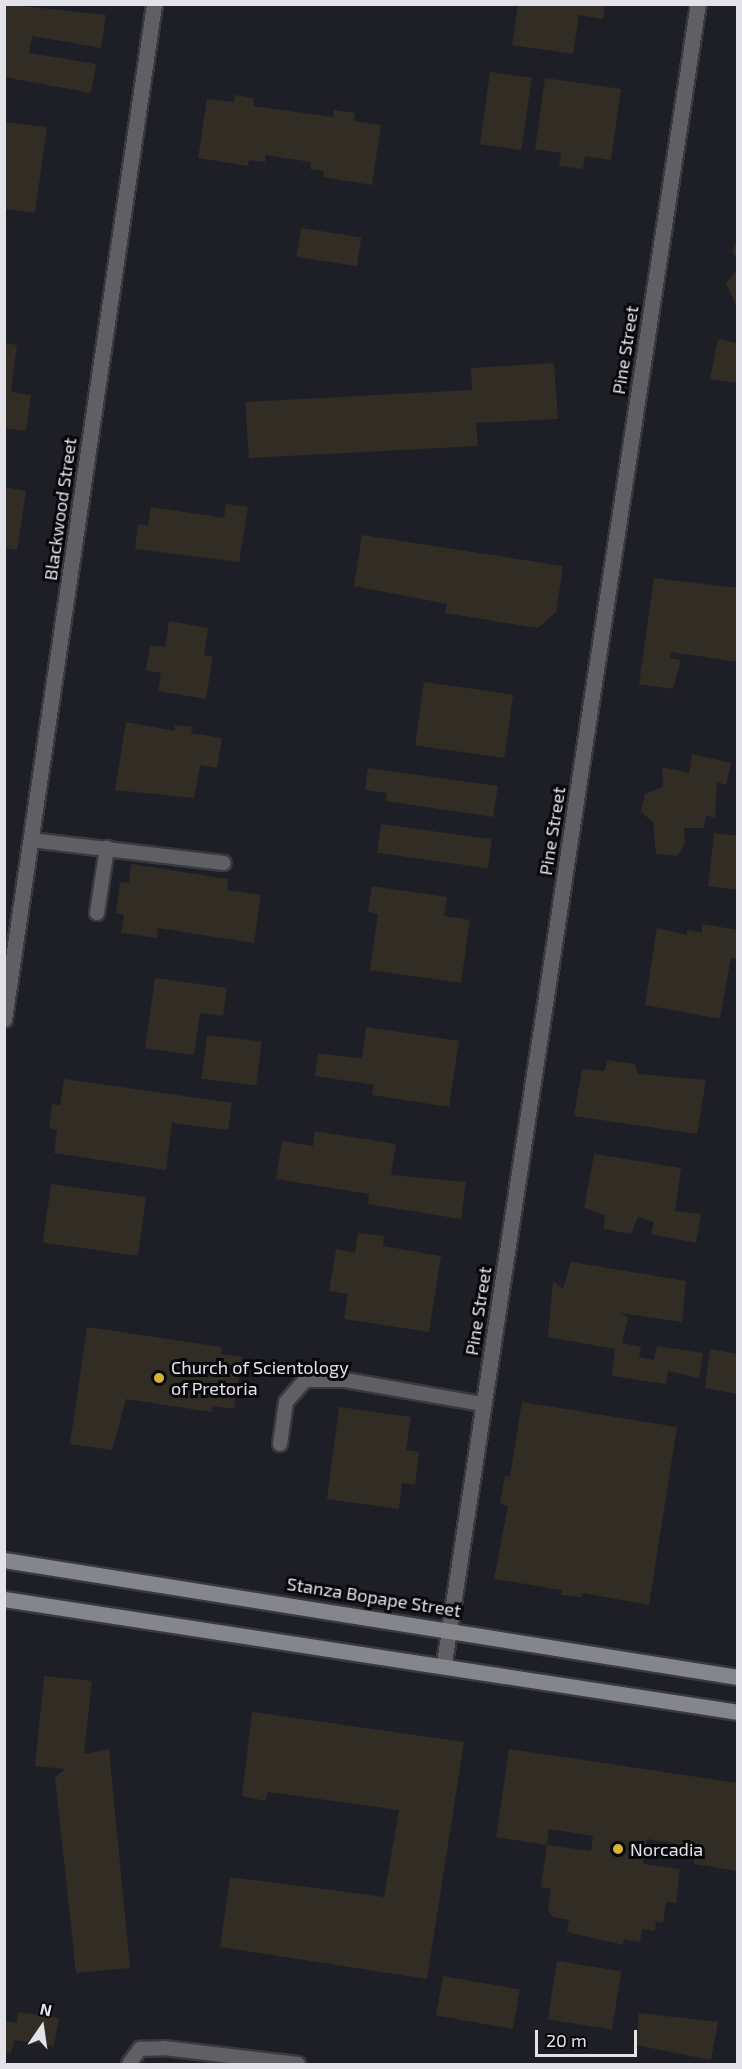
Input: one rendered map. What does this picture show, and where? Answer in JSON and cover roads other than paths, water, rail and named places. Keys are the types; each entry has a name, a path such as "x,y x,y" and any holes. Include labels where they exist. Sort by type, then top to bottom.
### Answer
{"main road":[{"name":"Stanza Bopape Street","path":"4,1560 449,1628 738,1677"},
{"path":"4,1599 444,1663 738,1712"}],"street":[{"name":"Blackwood Street","path":"4,1019 154,4"},
{"name":"Pine Street","path":"444,1663 698,4"}],"lane":[{"path":"31,840 224,863"},
{"path":"98,913 107,848"},
{"path":"280,1444 286,1402 305,1380 345,1380 483,1404"},
{"path":"129,2064 140,2049 164,2048 298,2064"}],"place":[{"name":"Church of Scientology of Pretoria","path":"159,1378"},
{"name":"Norcadia","path":"618,1849"}]}
